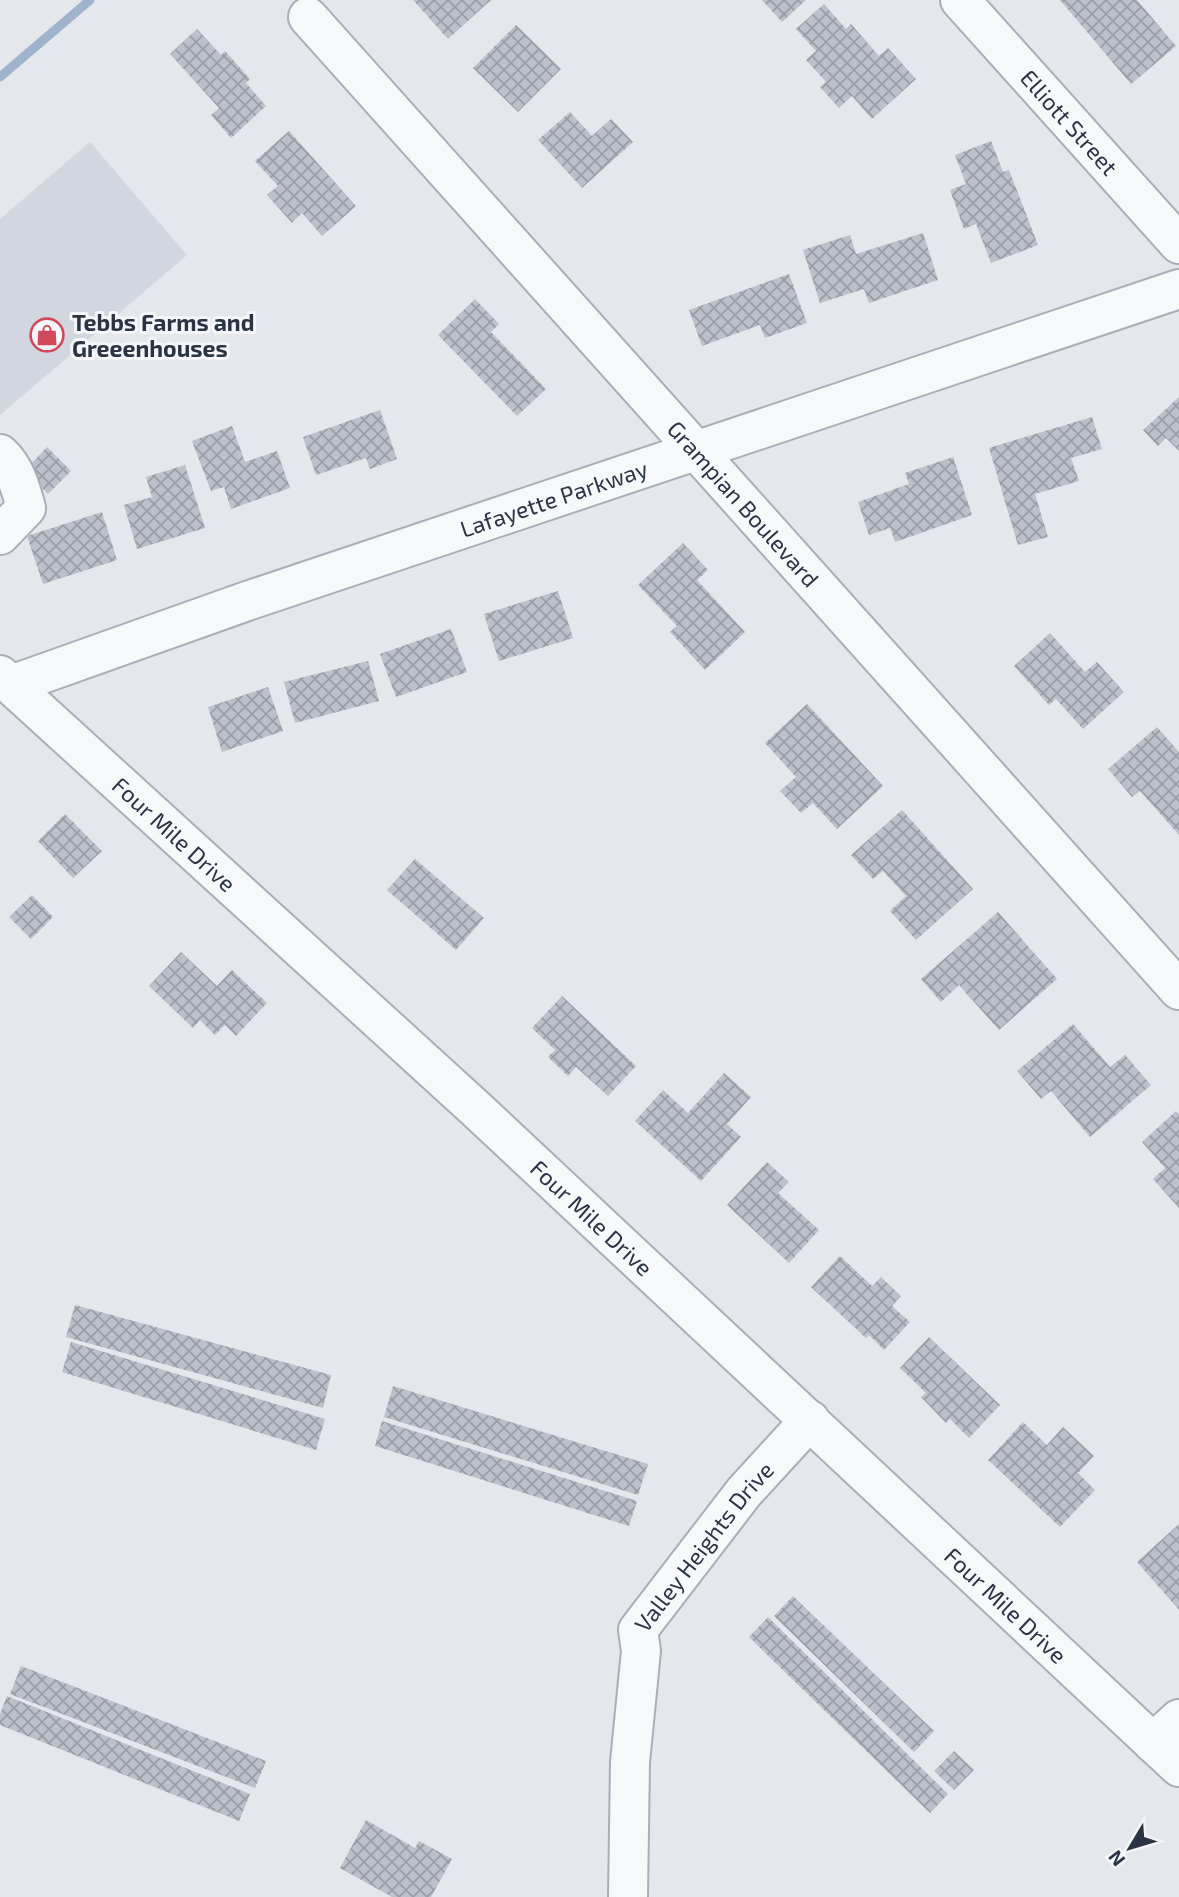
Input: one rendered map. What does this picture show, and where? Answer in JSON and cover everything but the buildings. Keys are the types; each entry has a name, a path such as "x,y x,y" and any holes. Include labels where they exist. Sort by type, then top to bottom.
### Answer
{"street":[{"name":"Elliott Street","path":"960,0 1179,244"},
{"name":"Grampian Boulevard","path":"308,17 1179,990"},
{"name":"Lafayette Parkway","path":"5,680 1179,289"},
{"path":"0,454 6,459 21,487 26,508 0,535"},
{"name":"Four Mile Drive","path":"5,680 476,1109 810,1420 1170,1743"},
{"name":"Valley Heights Drive","path":"628,1897 630,1762 641,1651 638,1630 744,1492 810,1420"}],"shaded area":[{"name":"Tebbs Farms and Greeenhouses","path":"90,142 187,255 0,415 0,219"}],"waterway":[{"path":"0,77 90,0"}],"place":[{"name":"Tebbs Farms and Greeenhouses","path":"47,335"}]}
